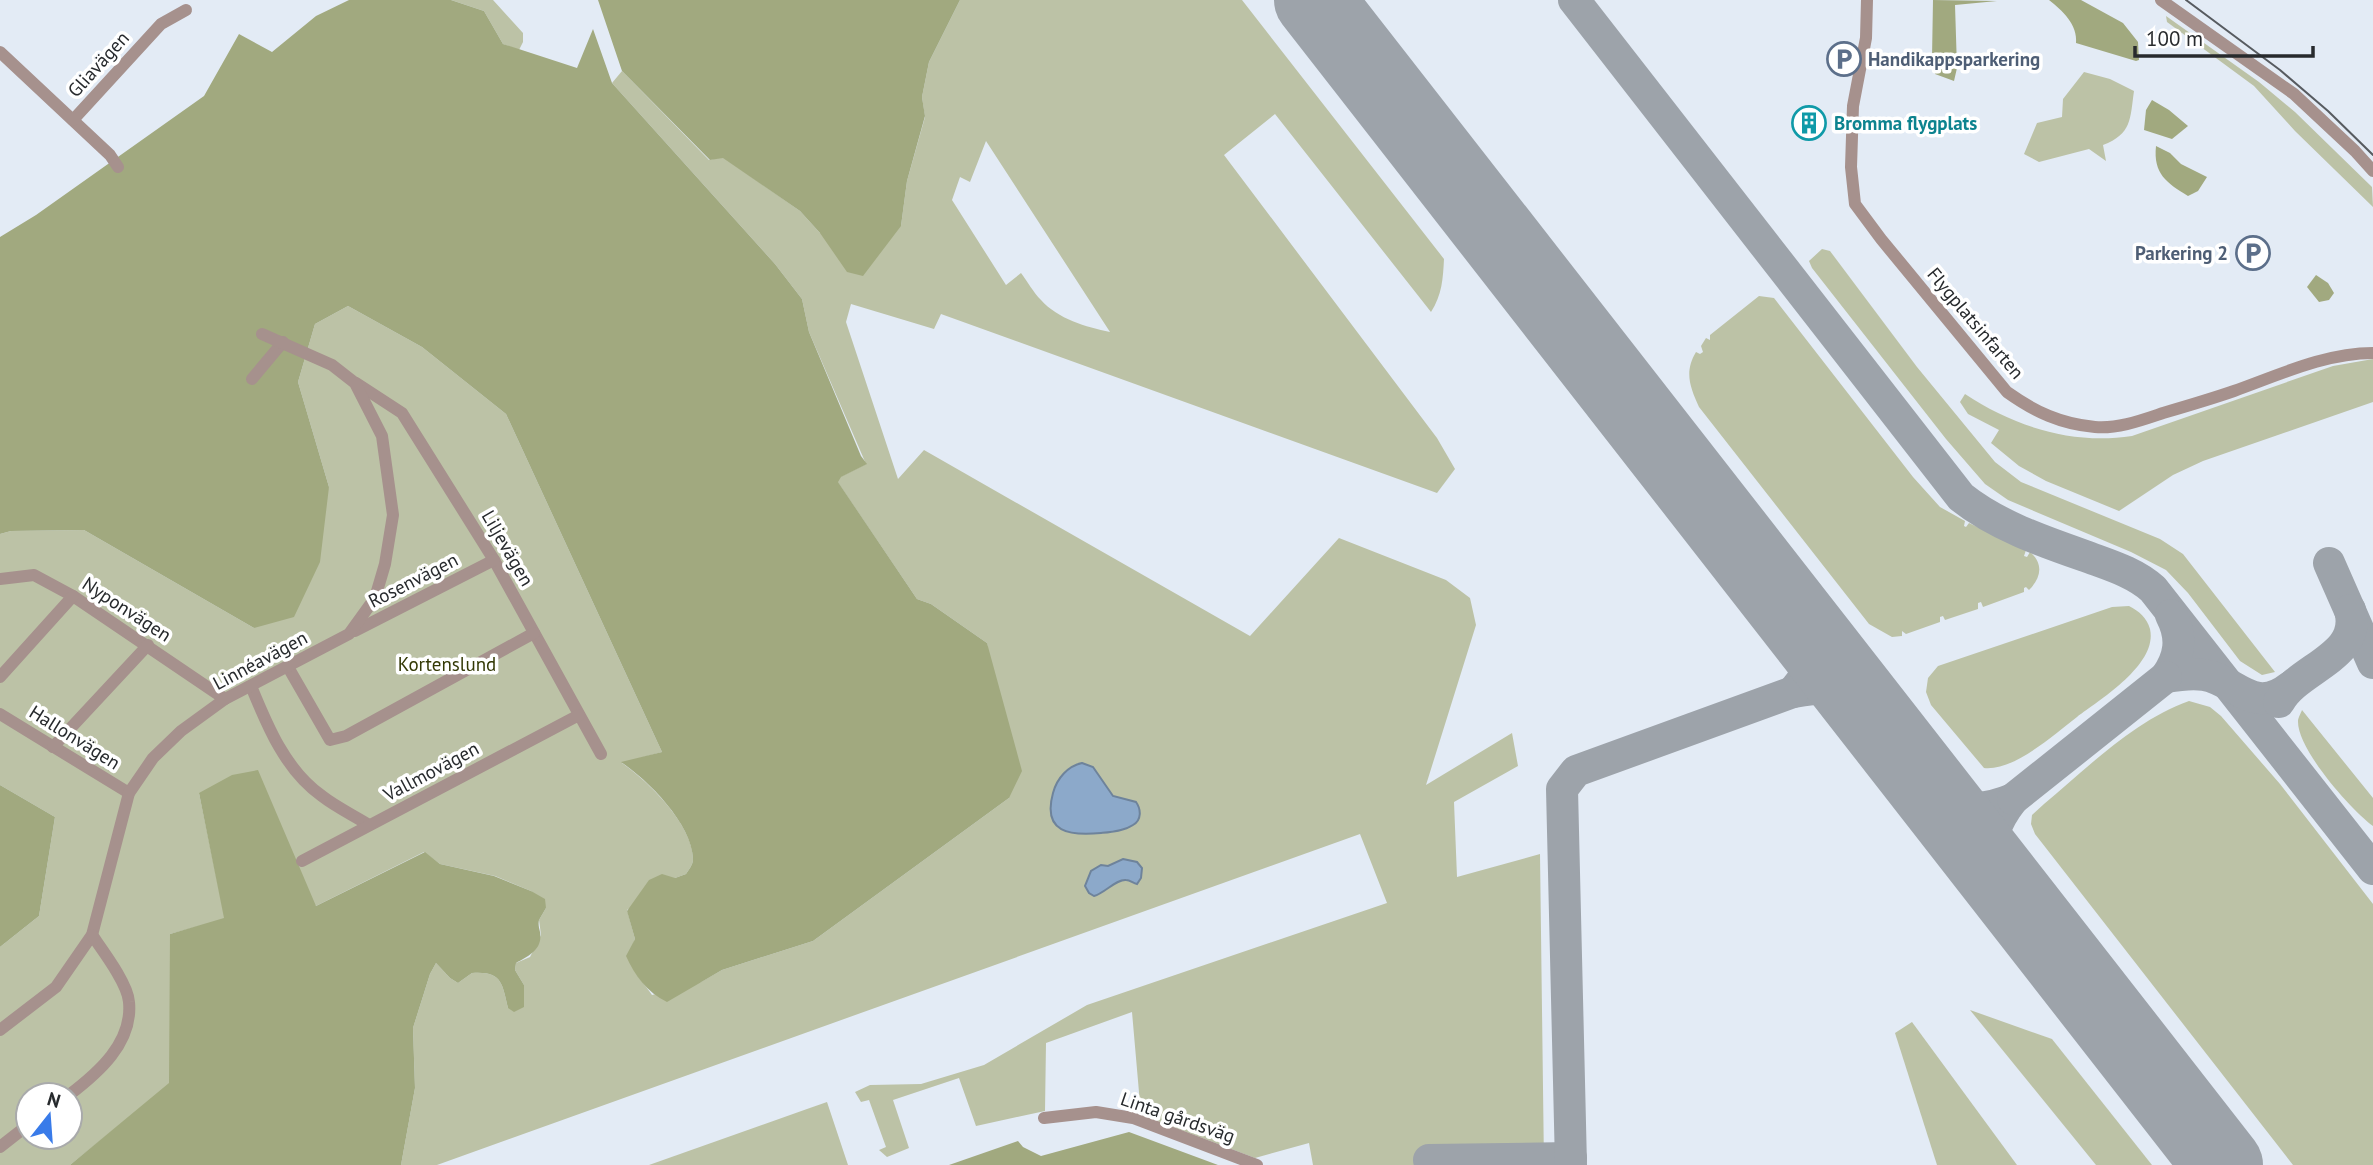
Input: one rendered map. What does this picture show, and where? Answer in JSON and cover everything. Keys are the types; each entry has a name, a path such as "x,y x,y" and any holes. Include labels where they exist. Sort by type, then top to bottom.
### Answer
{"street":[{"name":"Flygplatsinfarten","path":"1867,0 1866,38 1853,106 1851,167 1855,204 2007,392 2032,410 2060,421 2097,427 2130,424 2304,366 2354,353 2373,353"},
{"path":"2161,0 2294,94 2373,171"},
{"name":"Gliavägen","path":"73,120 161,23 186,10"},
{"name":"Gliavägen","path":"0,52 110,155 118,167"},
{"name":"Linnéavägen","path":"0,1030 56,987 92,935 129,793 153,758 181,731 225,699 349,634 375,598 385,564 393,515 382,436 355,383 332,365 262,334"},
{"path":"252,379 283,342"},
{"name":"Liljevägen","path":"355,383 402,413 494,560 601,754"},
{"name":"Rosenvägen","path":"349,634 494,560"},
{"name":"Nyponvägen","path":"0,579 34,575 73,596 225,699"},
{"path":"0,677 73,596"},
{"path":"288,667 330,740 346,736 534,633"},
{"path":"53,747 148,645"},
{"path":"251,686 269,730 294,769 320,795 369,825"},
{"name":"Hallonvägen","path":"0,714 129,793"},
{"name":"Vallmovägen","path":"302,862 579,715"},
{"path":"84,1084 114,1054 126,1028 129,1001 118,974 92,935"},
{"name":"Linta gårdsväg","path":"1044,1118 1096,1112 1133,1118 1257,1165"},
{"path":"0,1147 14,1136"}],"green space":[{"path":"349,0 451,0 484,11 503,44 577,68 593,29 612,83 775,264 802,299 809,332 861,456 867,464 841,477 838,482 917,599 931,604 987,643 1022,771 1009,798 813,941 722,970 667,1002 642,983 626,956 635,939 627,911 649,880 662,874 675,878 686,874 693,861 691,846 667,804 644,780 621,762 662,752 506,414 422,347 348,306 315,324 298,382 329,487 320,562 294,617 254,628 84,530 11,531 0,534 0,237 36,215 204,96 239,34 272,52 316,16"},
{"path":"451,0 493,0 523,33 519,50 503,44 484,11"},
{"path":"598,0 960,0 929,62 922,97 925,116 907,181 901,226 863,276 847,272 820,233 800,211 723,158 710,160 622,71"},
{"name":"Kortenslund","path":"960,0 1242,0 1444,259 1440,293 1431,312 1275,114 1224,155 1437,438 1455,469 1437,493 941,314 934,329 851,304 846,322 898,479 924,450 1250,636 1339,538 1446,580 1470,598 1476,625 1426,785 1512,733 1518,766 1454,802 1457,877 1540,854 1544,1165 1313,1165 1309,1143 1255,1158 1141,1115 1132,1012 1046,1043 1045,1111 976,1126 959,1078 893,1100 909,1148 887,1157 879,1150 886,1147 869,1100 861,1102 855,1092 870,1085 921,1084 984,1065 1087,1005 1387,903 1360,834 437,1165 401,1165 415,1088 413,1028 436,963 458,983 472,973 495,977 502,985 508,1008 524,985 515,970 516,963 530,957 541,935 539,920 546,908 531,891 495,876 440,864 424,852 316,906 199,793 225,919 170,934 170,1084 70,1165 0,1165 0,947 39,916 55,817 0,785 0,534 11,531 84,530 254,628 329,487 298,382 315,324 348,306 422,347 506,414 662,752 622,763 656,792 677,818 686,832 693,859 686,874 675,878 627,910 635,939 631,963 652,995 701,982 722,970 813,941 1009,798 987,643 931,604 917,599 837,481 866,464 809,332 802,299 775,264 612,83 622,71 709,160 723,157 800,211 820,233 901,226 907,181 925,117 922,97 929,62","holes":["986,141 1110,332 1082,325 1048,307 1021,273 1006,285 952,200 960,177 970,182"]},
{"path":"1933,0 1997,1 1955,5 1957,68 1954,81 1935,74 1932,58"},
{"path":"2049,0 2081,0 2123,23 2138,42 2139,60 2076,43 2072,24"},
{"path":"2166,16 2259,82 2295,112 2372,187 2373,207 2295,131 2254,86 2167,22"},
{"path":"2084,72 2110,79 2134,91 2128,124 2120,136 2103,145 2106,161 2089,149 2039,162 2024,154 2037,123 2062,117 2063,99"},
{"path":"2152,100 2188,126 2172,139 2144,130 2146,110"},
{"path":"2156,146 2170,153 2181,164 2207,177 2198,191 2188,196 2163,177 2157,164"},
{"path":"1822,249 1830,251 1917,367 1995,462 2021,482 2160,539 2183,554 2275,672 2262,675 2240,661 2188,593 2166,570 2131,552 2008,500 1985,484 1946,439 1812,268 1809,261"},
{"path":"2316,275 2328,283 2334,293 2329,300 2319,302 2307,287"},
{"path":"1759,296 1774,298 1913,477 1940,507 1965,521 1966,527 1969,523 2026,550 2024,556 2027,557 2030,552 2037,561 2039,571 2029,590 2026,587 2024,592 1983,607 1981,602 1978,603 1978,609 1945,620 1943,616 1940,617 1940,622 1906,634 1902,631 1902,636 1892,637 1869,624 1699,407 1693,393 1689,373 1696,352 1703,352 1701,346 1706,338 1710,340 1710,335"},
{"path":"2373,359 2373,402 2203,461 2173,475 2119,511 2046,481 2019,466 1991,443 1999,430 1968,414 1960,402 1965,394 2004,416 2045,431 2088,438 2132,436 2333,366"},
{"path":"2129,606 2142,615 2150,629 2150,642 2137,667 2113,690 2021,758 2008,764 1984,768 1931,705 1926,692 1928,678 1938,666 2112,607"},
{"path":"2189,701 2210,707 2221,716 2280,784 2373,904 2373,1165 2293,1165 2035,834 2031,824 2032,815 2112,746 2150,720"},
{"path":"2302,710 2373,798 2373,826 2339,793 2315,762 2300,733 2298,721"},
{"path":"258,770 316,906 425,852 440,864 494,876 545,899 546,908 539,922 540,938 537,948 516,963 515,970 524,985 524,1007 514,1012 508,1008 502,985 489,974 472,973 458,983 436,963 413,1028 415,1088 401,1165 70,1165 169,1083 170,934 224,918 199,793 232,775"},
{"path":"0,785 55,817 39,916 0,947"},
{"path":"1970,1010 2052,1039 2152,1165 2096,1165"},
{"path":"1912,1022 2017,1165 1937,1165 1895,1033"},
{"path":"827,1102 848,1165 649,1165 807,1109"},
{"path":"1129,1132 1218,1165 949,1165 1018,1141 1023,1147 1041,1156"}],"water":[{"path":"1082,763 1093,767 1113,796 1136,802 1140,814 1136,823 1122,830 1090,834 1069,832 1055,824 1051,806 1055,788 1068,770"},
{"path":"1123,859 1137,862 1142,868 1137,884 1122,880 1094,896 1089,893 1085,886 1091,871 1101,865 1108,866"}],"taxiway":[{"path":"1574,0 1961,497 2004,524 2121,569 2153,589 2373,869"},
{"path":"2329,563 2373,663"},
{"path":"2279,702 2288,690 2338,651 2347,639 2351,626 2350,610"},
{"path":"2171,615 2177,632 2178,647 2166,677 2204,675 2245,694 2265,698 2290,687"},
{"path":"1803,627 1811,646 1812,661 1793,692 1831,689 1846,694 1865,706"},
{"path":"2013,799 2166,677"},
{"path":"1571,1165 1562,789 1576,771 1793,692"},
{"path":"1934,795 1955,804 1973,807 1992,806 2013,799 1994,833 1995,873"},
{"path":"1429,1160 1571,1158"}],"runway":[{"path":"1314,0 2223,1165"}],"tram line":[{"path":"2186,0 2280,70 2328,111 2373,155"}],"place":[{"name":"Handikappsparkering","path":"1844,59"},
{"name":"Bromma flygplats","path":"1809,123"},
{"name":"Parkering 2","path":"2253,253"}]}
